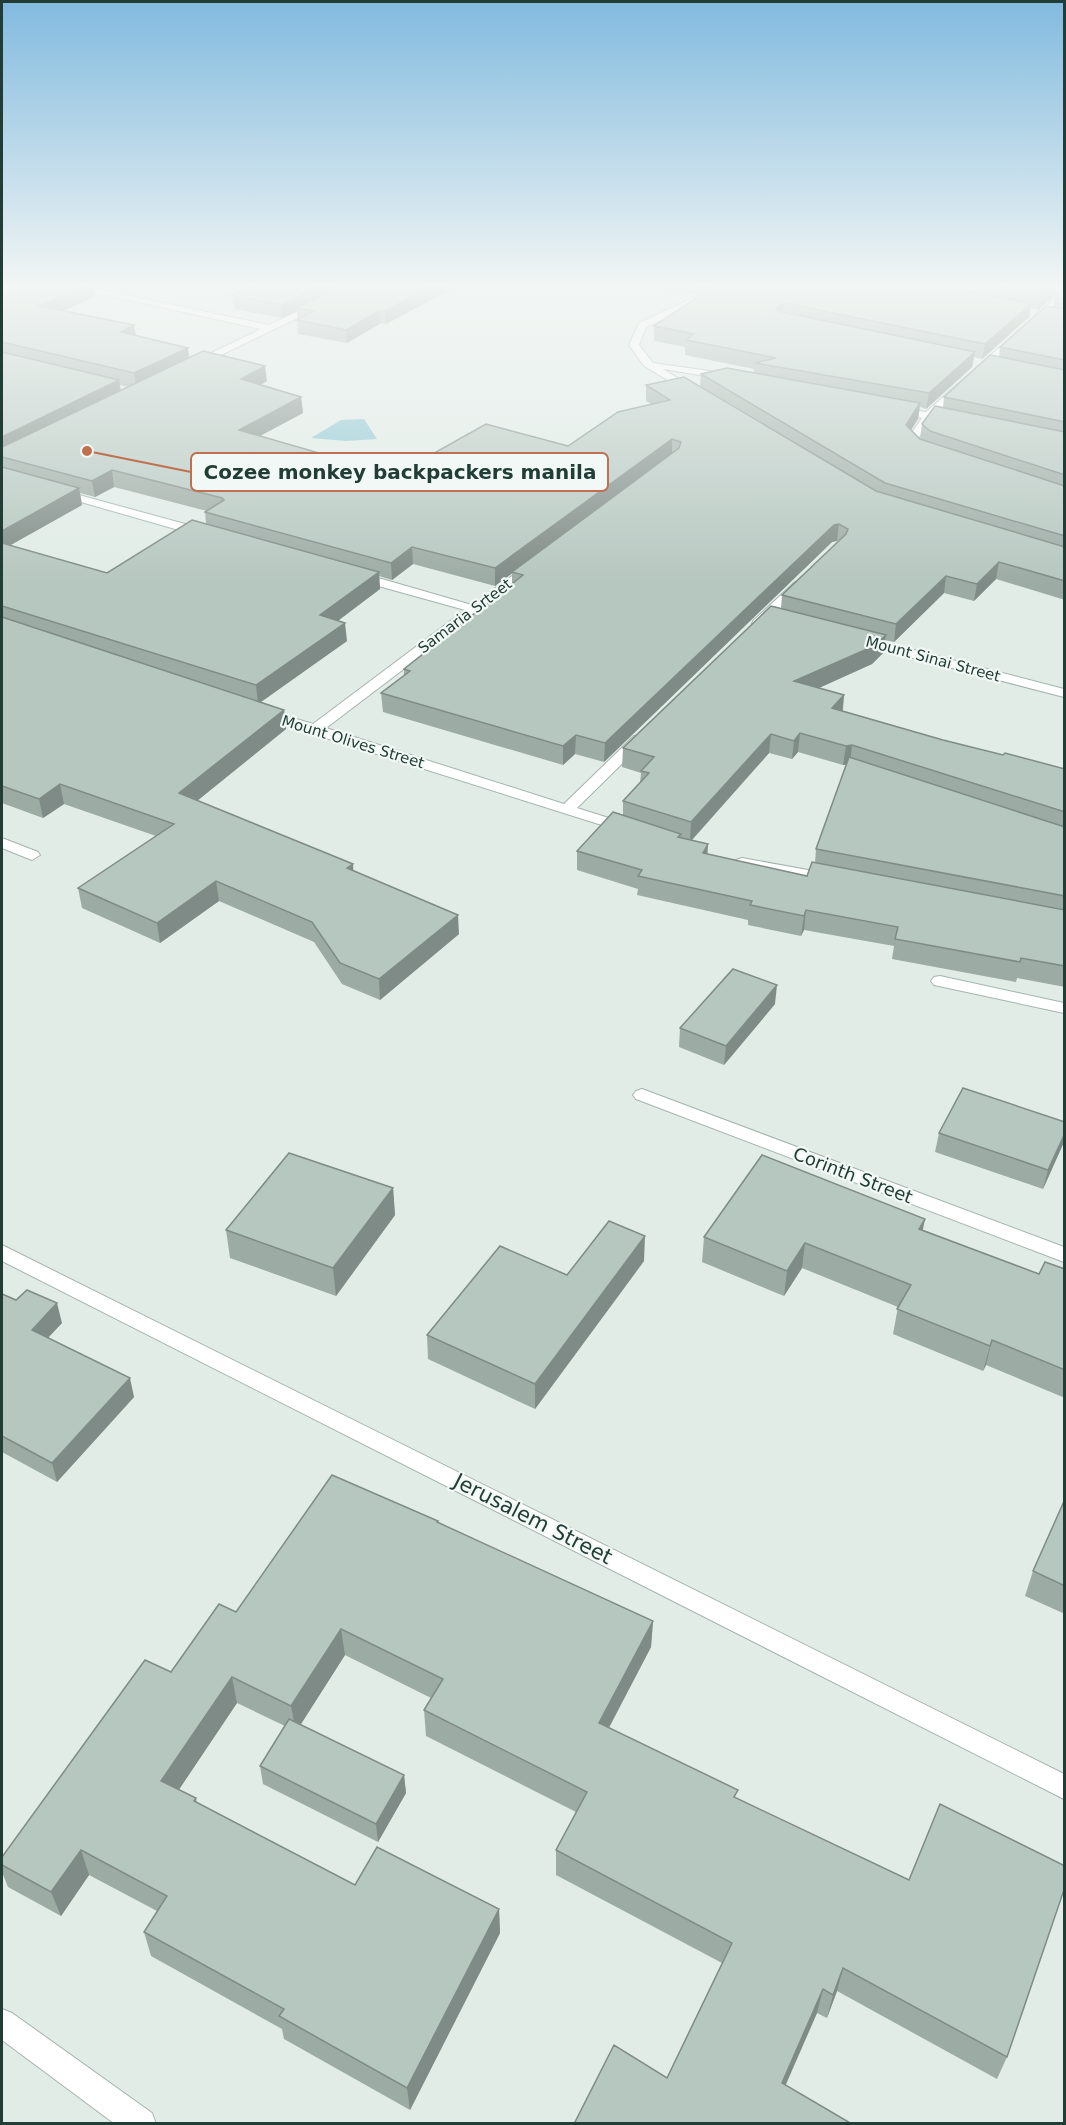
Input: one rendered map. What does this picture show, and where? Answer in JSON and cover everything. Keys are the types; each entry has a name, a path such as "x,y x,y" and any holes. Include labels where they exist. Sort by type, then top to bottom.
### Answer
{"street":[{"path":"683,386 699,396"},
{"path":"933,455 922,452 911,441 929,415 962,386"},
{"path":"882,406 965,423"},
{"path":"48,490 220,538"},
{"name":"Samaria Srteet","path":"315,730 540,559"},
{"path":"347,573 474,609"},
{"path":"750,632 772,617 806,578"},
{"name":"Mount Sinai Street","path":"847,637 1065,693"},
{"name":"Mount Olives Street","path":"248,708 641,833"},
{"path":"567,809 650,728"},
{"path":"2,843 32,855"},
{"path":"733,861 847,883"},
{"path":"940,981 1065,1008"},
{"name":"Corinth Street","path":"642,1095 1065,1255"},
{"name":"Jerusalem Street","path":"2,1252 1065,1787"},
{"path":"2,2023 141,2124"}],"water":[{"path":"364,419 377,439 346,441 311,438 341,420"}],"building":[{"path":"2,386 106,386 2,437"},
{"path":"129,386 265,386 301,397 239,430 395,475 486,424 568,446 618,412 670,400 648,386 699,386 876,491 1065,547 1065,581 999,562 977,584 946,576 896,624 782,595 846,534 848,529 839,524 834,525 605,743 576,735 563,746 381,693 410,671 404,669 523,575 512,572 679,448 681,442 672,439 495,568 412,547 391,563 205,512 224,500 222,498 112,470 92,481 2,457 2,447"},
{"path":"722,386 827,386 920,403 906,425 920,439 1065,486 1065,536 885,483"},
{"path":"889,386 937,386 929,393"},
{"path":"956,386 1065,386 1065,422 944,397"},
{"path":"935,406 1065,432 1065,475 930,431 922,424"},
{"path":"2,467 79,488 2,531"},
{"path":"192,520 379,572 320,615 345,623 256,685 2,606 2,543 107,573"},
{"path":"771,606 886,635 874,646 794,681 844,695 832,708 943,740 1065,769 1065,812 852,745 846,746 800,733 794,741 771,734 691,822 623,801 649,773 641,771 654,757 623,748"},
{"path":"2,617 284,710 179,793 353,864 347,868 458,915 379,979 340,963 312,922 216,881 157,923 78,888 174,824 60,784 39,799 2,786"},
{"path":"849,757 1065,827 1065,896 816,849"},
{"path":"613,812 681,834 678,837 708,844 703,853 807,876 812,862 1065,910 1065,966 1021,958 1020,962 895,939 898,927 806,910 804,916 750,905 752,901 638,876 642,870 577,851"},
{"path":"733,969 777,985 726,1046 680,1028"},
{"path":"963,1088 1065,1122 1065,1133 1048,1170 939,1133"},
{"path":"289,1153 393,1188 333,1268 226,1230"},
{"path":"762,1155 925,1219 919,1229 1039,1274 1045,1262 1065,1269 1065,1370 992,1340 990,1346 897,1309 911,1285 805,1243 787,1271 704,1237"},
{"path":"609,1221 645,1236 535,1384 427,1335 500,1246 567,1275"},
{"path":"27,1290 57,1303 32,1330 130,1378 52,1463 2,1436 2,1294 16,1300"},
{"path":"332,1475 438,1521 653,1621 599,1723 738,1790 734,1797 909,1880 940,1804 1065,1866 1065,1887 1007,2057 843,1968 833,1995 823,1989 782,2083 852,2124 574,2124 614,2045 667,2078 732,1943 556,1850 587,1792 424,1710 443,1679 341,1629 291,1706 232,1677 161,1781 196,1798 194,1801 355,1885 377,1847 499,1909 407,2088 279,2016 284,2009 144,1932 167,1896 81,1850 51,1892 2,1865 2,1857 145,1660 171,1672 219,1604 236,1612"},
{"path":"1065,1499 1065,1586 1033,1571"},
{"path":"289,1719 404,1775 376,1824 260,1766"}],"place":[{"name":"Cozee monkey backpackers manila","path":"87,451"}]}
